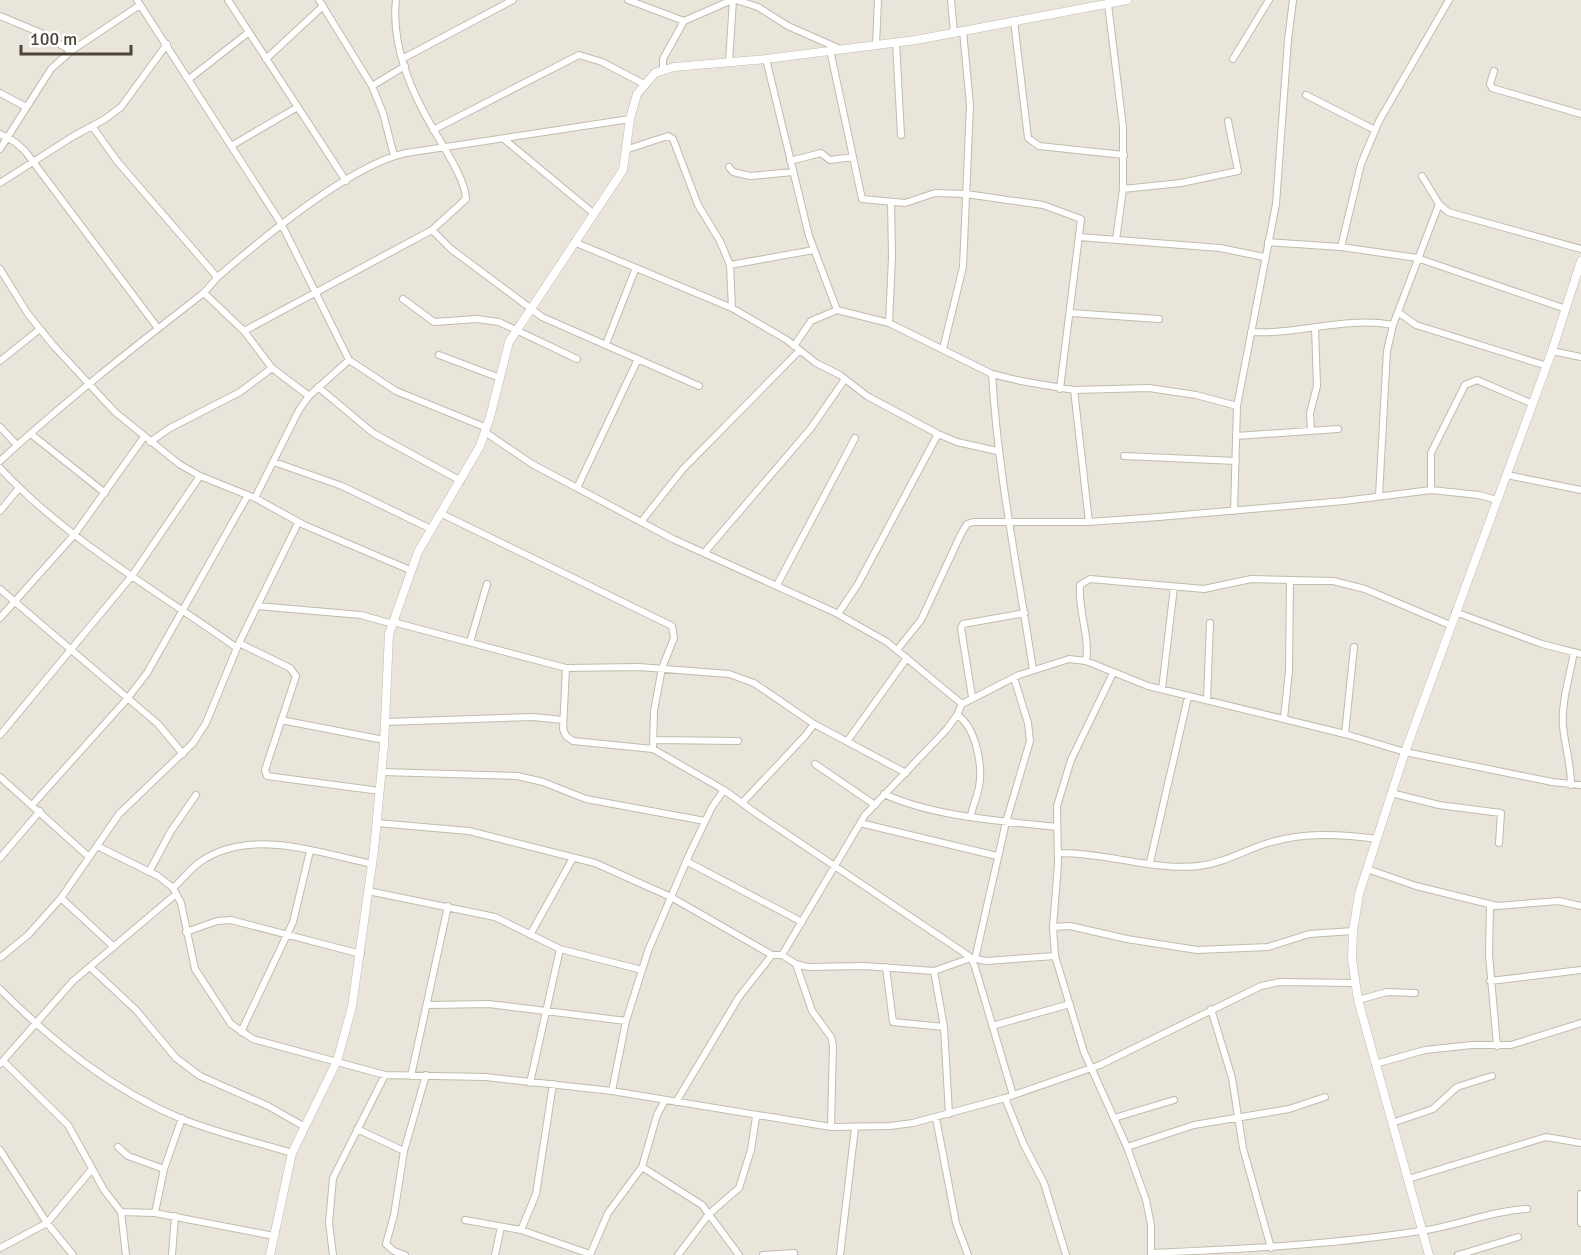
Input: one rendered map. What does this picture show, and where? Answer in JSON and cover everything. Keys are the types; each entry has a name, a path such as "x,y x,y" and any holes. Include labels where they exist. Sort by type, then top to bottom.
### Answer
{"street":[{"path":"228,0 296,108 346,181"},
{"path":"244,331 432,230 466,199 446,149 433,130 402,59 394,19 396,0"},
{"path":"402,59 513,0"},
{"path":"628,0 684,21"},
{"path":"729,62 733,0"},
{"path":"663,70 663,59 684,21 733,0 758,7 788,26 840,49"},
{"path":"876,44 878,0"},
{"path":"951,0 954,33"},
{"path":"270,1255 292,1153 337,1061 352,1008 377,823 384,740 387,652 393,623 410,570 461,481 486,430 506,352 516,331 593,213 617,182 628,148 630,119 637,94 644,84 663,70 896,42 1127,0"},
{"path":"1233,59 1269,0"},
{"path":"1234,511 1237,406 1276,204 1293,0"},
{"path":"1341,247 1361,164 1375,130 1412,59 1449,0"},
{"path":"0,149 3,136 26,107 51,69 71,51 139,3 282,225 349,360 396,391 486,430 532,464 641,522 838,614 897,650 962,704"},
{"path":"266,59 321,3 372,86 394,156"},
{"path":"1108,4 1123,127 1124,155 1123,189 1116,240"},
{"path":"0,16 41,33 71,51"},
{"path":"1014,21 1028,138 1039,146 1124,155"},
{"path":"943,349 963,267 970,105 963,31"},
{"path":"189,79 249,32"},
{"path":"896,42 901,135"},
{"path":"0,183 121,107 166,44"},
{"path":"830,50 860,198 891,202 918,201 935,193 966,194 1043,205 1079,217 1082,221 1060,388"},
{"path":"433,130 579,55 603,62 644,84"},
{"path":"766,59 814,250 837,310"},
{"path":"372,86 405,66"},
{"path":"1494,71 1490,84 1492,88 1581,114"},
{"path":"0,93 26,107"},
{"path":"1306,95 1375,130"},
{"path":"231,146 296,108"},
{"path":"0,460 157,327 204,293 217,277 282,225 346,181 394,156 630,119"},
{"path":"1123,189 1181,183 1236,173 1239,164 1228,122"},
{"path":"92,126 117,161 217,277"},
{"path":"3,136 15,142 33,161 157,327"},
{"path":"628,148 671,136 698,205 720,241 730,265 732,308"},
{"path":"504,139 593,213"},
{"path":"790,161 821,153 833,160 853,158"},
{"path":"729,167 740,175 793,172"},
{"path":"1422,176 1439,204 1448,212 1581,249"},
{"path":"889,323 891,202"},
{"path":"1379,496 1384,371 1393,325 1439,204"},
{"path":"432,230 451,249 542,317 699,386"},
{"path":"1079,237 1220,248 1264,257"},
{"path":"574,242 635,270 732,308 845,378 867,396 938,434 957,442 997,451"},
{"path":"1268,242 1341,247 1417,258 1566,309"},
{"path":"730,265 814,250"},
{"path":"1429,1255 1358,1000 1352,959 1353,932 1367,869 1391,793 1450,625 1552,351 1581,261"},
{"path":"0,269 40,329 115,412 150,442 200,476 252,496 298,523 410,570"},
{"path":"606,344 635,270"},
{"path":"204,293 244,331 272,368 309,396"},
{"path":"403,299 434,322 489,320 577,359"},
{"path":"641,522 683,469 797,348 811,321 837,310 889,323 992,374 1074,390 1149,388 1196,395 1237,406"},
{"path":"1398,312 1416,325 1546,366"},
{"path":"1071,313 1159,319"},
{"path":"1251,332 1279,332 1357,322 1393,325"},
{"path":"1311,430 1310,413 1317,386 1314,327"},
{"path":"0,361 40,329"},
{"path":"1552,351 1581,357"},
{"path":"438,356 500,378"},
{"path":"577,488 638,358"},
{"path":"33,804 127,699 147,673 274,462 285,435 309,396 349,360"},
{"path":"150,442 170,428 240,392 272,368"},
{"path":"992,374 997,451 1033,670"},
{"path":"704,553 811,428 845,378"},
{"path":"1431,490 1431,453 1469,382 1477,380 1533,404"},
{"path":"318,387 373,433 461,481"},
{"path":"1074,390 1089,522"},
{"path":"0,427 17,445"},
{"path":"1236,436 1338,429"},
{"path":"31,434 105,493"},
{"path":"838,614 858,584 938,434"},
{"path":"0,618 75,535 144,437"},
{"path":"777,585 855,438"},
{"path":"1124,456 1236,461"},
{"path":"274,462 342,486 431,530"},
{"path":"0,468 19,488 75,535 131,577 238,646 294,673 296,676 265,770 267,776 380,791"},
{"path":"1507,475 1581,490"},
{"path":"0,735 131,577 200,476"},
{"path":"0,511 19,488"},
{"path":"897,650 921,620 967,524 980,521 1089,522 1234,511 1431,490 1479,495 1497,500"},
{"path":"442,514 672,626 674,638 663,668 654,711 653,749"},
{"path":"0,958 28,934 61,898 119,814 194,743 206,723 238,646 298,523"},
{"path":"1086,661 1088,646 1079,597 1080,585 1083,581 1090,579 1204,589 1251,579 1350,584 1450,625"},
{"path":"1284,718 1289,671 1290,580"},
{"path":"470,642 487,584"},
{"path":"1161,689 1167,663 1174,586"},
{"path":"0,589 70,652 158,724 183,754"},
{"path":"257,606 353,614 566,668 598,666 709,671 754,683 814,724 848,740 906,773"},
{"path":"1455,612 1542,644 1577,653 1563,713 1563,727 1570,756 1571,785"},
{"path":"972,697 961,628 963,624 1025,613"},
{"path":"1207,700 1210,623"},
{"path":"1345,734 1354,647"},
{"path":"848,740 907,658"},
{"path":"782,955 860,824 884,794 906,773 957,715 962,704 972,697 1033,670 1069,659 1086,661 1113,673 1188,697 1284,718 1405,752 1571,785 1581,785"},
{"path":"566,668 563,720 566,736 573,741 653,749 724,790 973,959"},
{"path":"1113,673 1071,760 1057,806 1058,853 1053,927 1055,956 1090,1069 1127,1147 1146,1200 1151,1254 1271,1248 1423,1231 1505,1210 1527,1209"},
{"path":"1013,1095 973,959 1005,822 1030,741 1028,723 1014,678"},
{"path":"1150,862 1188,697"},
{"path":"957,715 969,727 979,767 979,786 971,815"},
{"path":"385,722 533,717 563,720"},
{"path":"281,720 384,740"},
{"path":"742,803 814,724"},
{"path":"653,740 738,741"},
{"path":"815,764 875,805"},
{"path":"382,772 517,776 543,782 586,799 705,821"},
{"path":"0,777 33,804 89,857"},
{"path":"612,1091 626,1021 648,951 686,861 705,821 724,790"},
{"path":"1391,793 1439,805 1501,813 1499,843"},
{"path":"884,794 905,803 1005,822 1057,827"},
{"path":"149,872 171,831 196,795"},
{"path":"0,858 40,811"},
{"path":"377,823 469,831 595,862 671,897 771,955 782,955 796,964 934,971 973,959 1055,956"},
{"path":"860,824 997,856"},
{"path":"1058,853 1096,854 1171,866 1217,863 1292,837 1331,834 1377,839"},
{"path":"126,1255 121,1212 58,1112 2,1063 73,981 175,891 199,862 231,848 268,844 372,864"},
{"path":"97,846 149,872 175,891 181,903 195,969 231,1024 253,1039 385,1075 485,1077 553,1084 612,1091 756,1117 831,1127 890,1126 936,1118 1005,1098 1090,1069 1261,986 1279,982 1355,983"},
{"path":"242,1032 285,934 293,922 310,851"},
{"path":"530,935 573,858"},
{"path":"686,861 801,922"},
{"path":"1367,869 1416,886 1507,907 1559,901 1581,906"},
{"path":"368,891 495,917 560,949 642,970"},
{"path":"61,898 114,947"},
{"path":"1490,904 1490,981 1497,1046"},
{"path":"411,1076 429,1005 448,906"},
{"path":"186,932 224,919 361,954"},
{"path":"1053,927 1070,926 1127,939 1197,950 1268,947 1309,934 1353,932"},
{"path":"530,1083 560,949"},
{"path":"676,1102 739,997 771,955"},
{"path":"796,964 812,1011 831,1037 831,1127"},
{"path":"90,967 136,1010 176,1058 200,1076 268,1106 305,1127"},
{"path":"886,967 893,1022 944,1027"},
{"path":"1490,981 1581,970"},
{"path":"934,971 944,1027 950,1114"},
{"path":"0,988 35,1024 99,1075 182,1118 292,1153"},
{"path":"1358,1000 1387,992 1415,993"},
{"path":"429,1005 489,1004 545,1009 626,1021"},
{"path":"992,1026 1070,1004"},
{"path":"1211,1009 1232,1078 1240,1117 1243,1148 1271,1248"},
{"path":"1375,1064 1425,1050 1482,1044 1497,1046 1521,1042 1581,1023"},
{"path":"333,1255 329,1223 333,1178 385,1075"},
{"path":"405,1255 394,1251 386,1244 394,1215 404,1152 426,1076"},
{"path":"1392,1123 1432,1109 1457,1087 1492,1076"},
{"path":"521,1230 536,1194 553,1084"},
{"path":"1127,1147 1194,1125 1288,1109 1325,1097"},
{"path":"1005,1098 1024,1145 1044,1183 1066,1255"},
{"path":"465,1220 521,1230 590,1254 608,1213 642,1167 657,1115 665,1100"},
{"path":"1114,1118 1174,1100"},
{"path":"678,1255 709,1214 739,1188 751,1150 756,1117"},
{"path":"155,1213 164,1170 182,1118"},
{"path":"936,1118 956,1223 968,1255"},
{"path":"840,1255 855,1128"},
{"path":"357,1129 404,1152"},
{"path":"1408,1179 1546,1137 1581,1143"},
{"path":"118,1147 128,1156 164,1170"},
{"path":"0,1150 47,1223 73,1255"},
{"path":"642,1167 702,1205 739,1255"},
{"path":"0,1248 47,1223 92,1169"},
{"path":"1581,1194 1581,1223"},
{"path":"121,1212 175,1216 274,1236"},
{"path":"172,1255 175,1216"},
{"path":"495,1255 501,1227"},
{"path":"1458,1255 1518,1237"},
{"path":"1286,1255 1287,1246"},
{"path":"763,1255 794,1253"}],"shaded area":[{"path":"0,0 1581,0 1581,1255 0,1255"}]}
